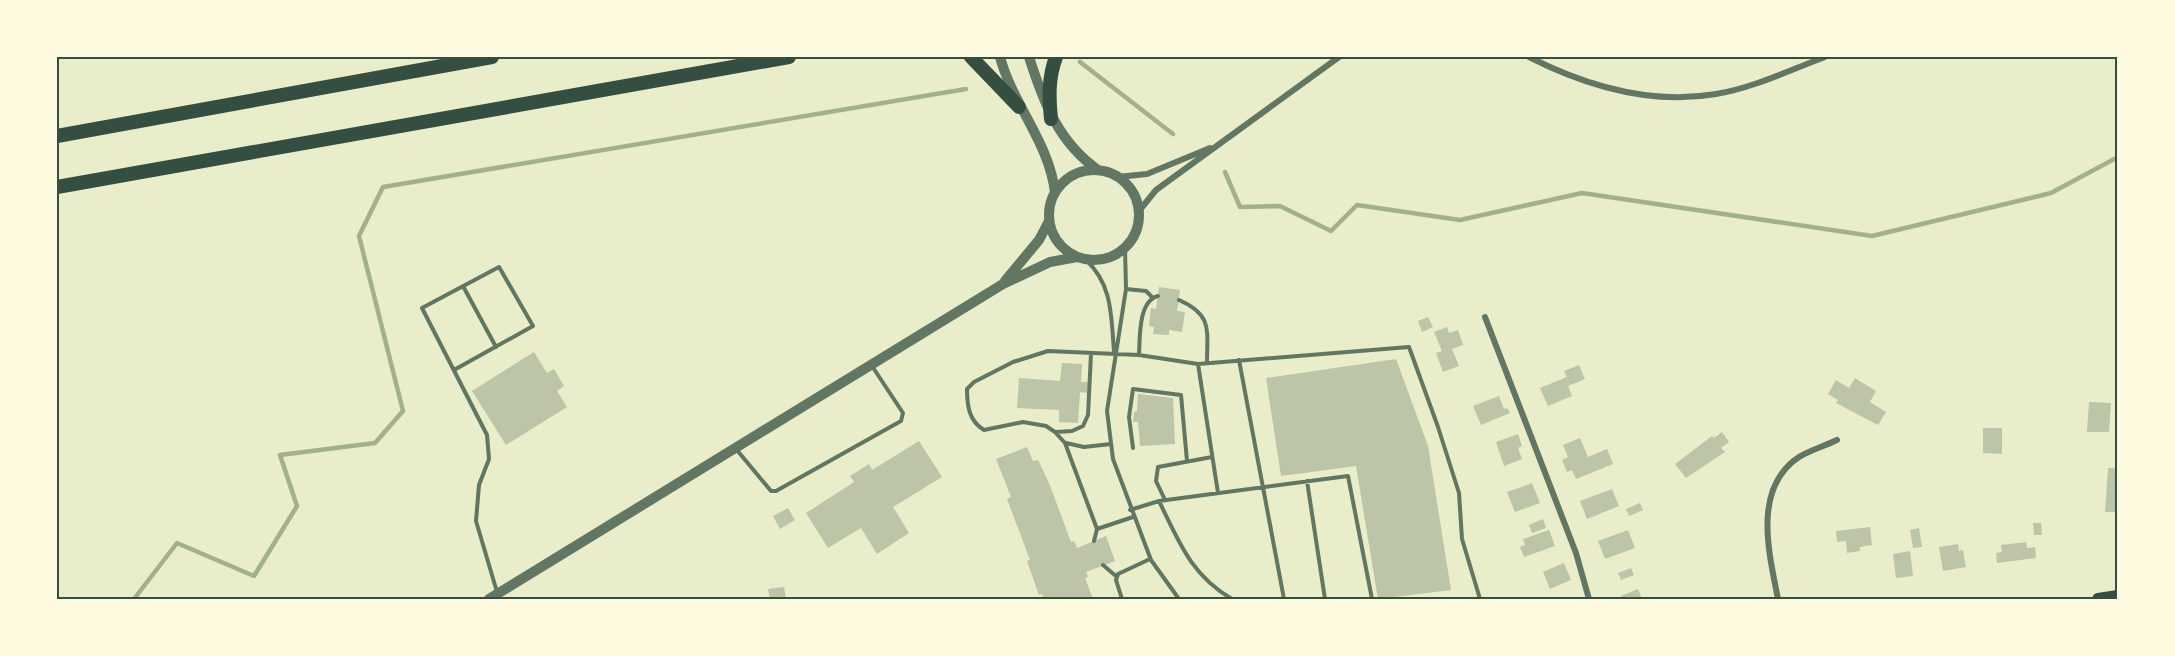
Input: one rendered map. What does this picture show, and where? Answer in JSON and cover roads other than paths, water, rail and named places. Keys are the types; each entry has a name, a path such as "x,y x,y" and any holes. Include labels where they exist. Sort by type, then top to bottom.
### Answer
{"highway":[{"path":"57,136 492,57"},
{"path":"57,187 789,57"},
{"path":"970,57 1019,107"},
{"path":"1051,119 1048,93 1056,57"}],"main road":[{"path":"2098,599 2118,596"}],"street":[{"path":"1000,57 1006,78 1019,107 1047,157 1055,193 1049,221 1039,240 1003,284"},
{"path":"493,596 1003,284 1050,262 1107,258 1125,248 1136,231 1139,211 1132,191 1117,177 1098,170 1084,160 1051,119 1029,57"},
{"path":"1139,211 1156,190 1339,57"},
{"path":"1529,57 1591,84 1658,96 1718,94 1809,60 1825,57"},
{"path":"1117,177 1147,174 1214,147"},
{"path":"1055,193 1068,178 1088,170 1098,170"},
{"path":"1049,221 1056,239 1082,258"},
{"path":"1485,316 1576,552 1589,599"},
{"path":"1778,599 1769,552 1768,502 1780,473 1800,456 1837,440"}],"lane":[{"path":"1125,248 1126,289 1107,411 1113,459 1150,559 1179,599"},
{"path":"1082,258 1098,271 1107,287 1114,355"},
{"path":"454,370 533,326 498,267 422,308 487,435 489,459 479,485 476,521 493,596"},
{"path":"463,286 496,347"},
{"path":"1126,289 1146,291 1152,297"},
{"path":"1138,355 1144,310 1152,297 1158,296"},
{"path":"1179,300 1201,312 1206,319 1207,363"},
{"path":"1094,542 1097,529 1065,443 1046,426 1023,422 984,430 973,420 967,404 967,389 974,382 1013,362 1048,351 1138,355 1198,364 1408,347 1438,427 1459,493 1462,539 1480,599"},
{"path":"1055,432 1072,431 1083,426 1088,415 1091,354"},
{"path":"1239,360 1284,599"},
{"path":"1198,364 1218,492"},
{"path":"736,449 771,491 776,491 901,421 903,414 872,365"},
{"path":"1133,448 1129,417 1133,389 1180,395 1187,461"},
{"path":"1065,443 1084,447 1111,444"},
{"path":"1212,457 1158,467 1156,481 1162,501 1186,556 1209,585 1232,599"},
{"path":"1130,510 1162,501 1218,492 1348,476 1372,599"},
{"path":"1307,481 1325,599"},
{"path":"1097,529 1133,517"},
{"path":"1117,577 1118,574 1150,559"},
{"path":"1103,565 1117,577 1122,599"}],"waterway":[{"path":"1080,62 1173,134"},
{"path":"134,599 177,543 254,576 297,506 280,455 375,443 403,411 359,236 383,187 966,89"},
{"path":"1225,172 1240,207 1280,206 1331,231 1357,205 1460,220 1582,193 1872,236 2051,193 2118,157"}]}
